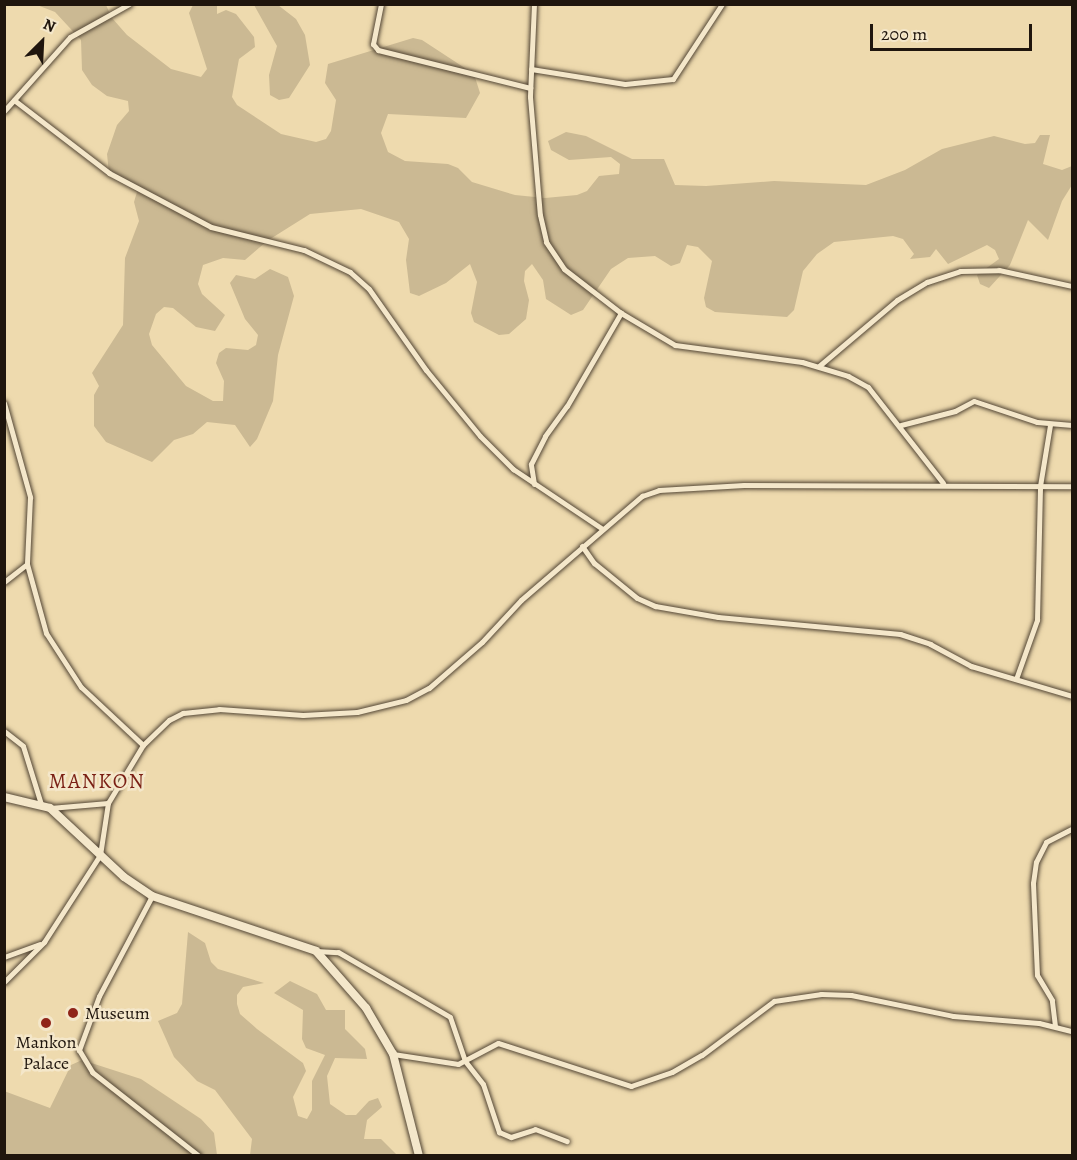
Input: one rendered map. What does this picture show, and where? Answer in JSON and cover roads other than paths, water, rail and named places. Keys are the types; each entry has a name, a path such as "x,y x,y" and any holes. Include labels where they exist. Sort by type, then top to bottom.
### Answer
{"street":[{"path":"4,111 70,38 129,4"},
{"path":"381,4 373,44 378,50 530,88"},
{"path":"534,4 530,88 536,183 546,242 564,268 621,313 675,345 819,366 868,387 901,425 943,483"},
{"path":"531,69 625,84 673,79 722,4"},
{"path":"14,100 110,173 211,226 304,250 350,272 369,289 460,413 513,469 601,528"},
{"path":"819,366 897,300 927,282 960,271 999,270 1072,286"},
{"path":"534,485 531,464 545,436 567,406 621,313"},
{"path":"901,425 955,411 974,401 1050,425 1072,425"},
{"path":"4,403 30,496 27,564 46,633 58,653 102,710 143,745"},
{"path":"1016,679 1034,632 1040,596 1041,486 1050,425"},
{"path":"4,982 44,942 100,855 108,803 143,745 170,720 183,713 219,709 303,715 357,712 406,700 429,688 482,642 626,506 659,490 943,483 1072,486"},
{"path":"582,546 594,562 637,598 655,606 718,617 900,634 930,644 971,666 1072,696"},
{"path":"16,576 27,564"},
{"path":"4,582 16,576 30,574"},
{"path":"4,731 23,746 41,804"},
{"path":"4,797 50,808 100,855 152,896 316,951 338,952 450,1017 465,1062 483,1084 500,1132 511,1137 537,1129 546,1136 567,1141"},
{"path":"50,808 108,803"},
{"path":"1055,1026 1052,1000 1037,975 1033,883 1036,862 1046,842 1072,829"},
{"path":"152,896 104,986 79,1050 92,1072 199,1155"},
{"path":"4,957 44,942"},
{"path":"316,951 366,1008 393,1054 419,1155"},
{"path":"393,1054 465,1062 498,1043 631,1086 672,1072 702,1055 774,1000 821,994 851,995 953,1016 1055,1026 1072,1031"}],"place":[{"name":"Museum","path":"73,1013"},
{"name":"Mankon Palace","path":"46,1023"}],"district":[{"name":"MANKON","path":"97,781"}]}
